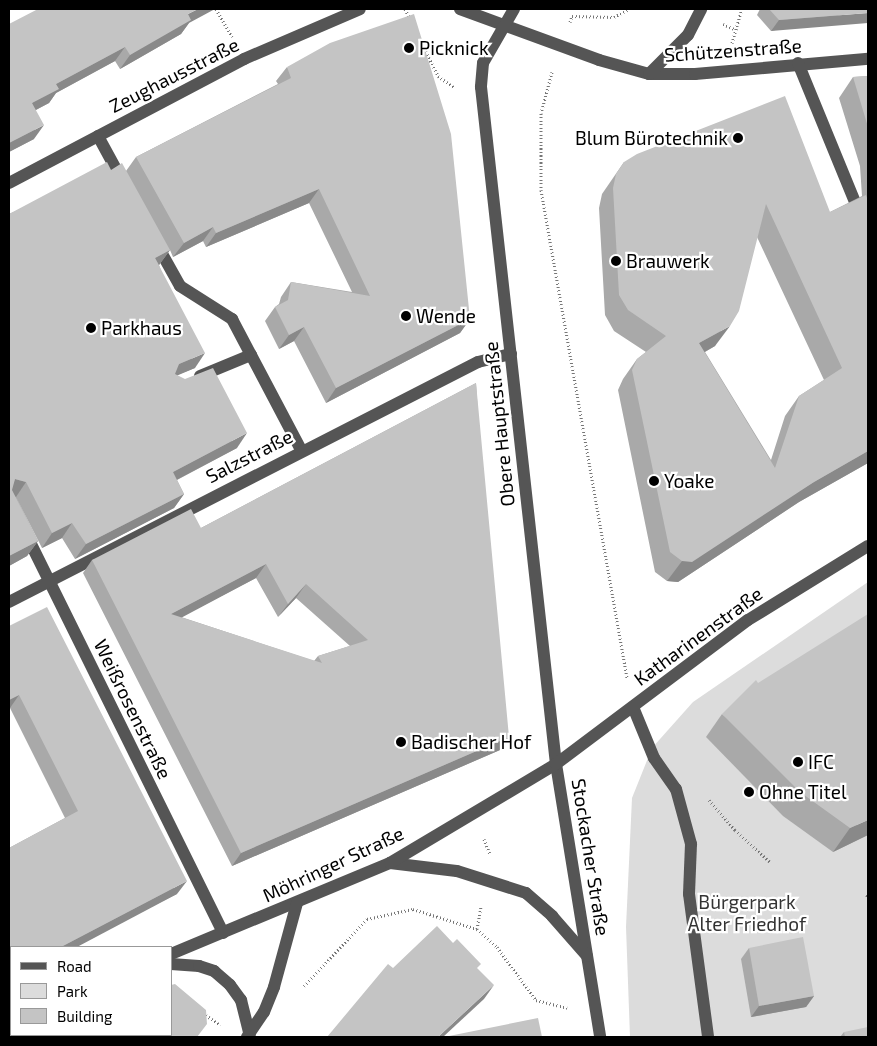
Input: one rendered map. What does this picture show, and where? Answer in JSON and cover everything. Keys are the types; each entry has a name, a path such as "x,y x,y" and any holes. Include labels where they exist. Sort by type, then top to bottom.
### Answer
{"street":[{"name":"Zeughausstraße","path":"9,183 244,59 360,9"},
{"name":"Schützenstraße","path":"460,9 649,74 695,74 798,63 868,59"},
{"path":"479,9 489,20"},
{"name":"Obere Hauptstraße","path":"514,9 506,26 483,63 483,107 556,764"},
{"path":"649,74 688,35 701,9"},
{"path":"798,63 868,234"},
{"path":"98,136 130,194"},
{"path":"148,228 180,286 232,319 302,450"},
{"name":"Salzstraße","path":"9,602 302,450 478,362 511,354"},
{"path":"190,380 251,355"},
{"name":"Weißrosenstraße","path":"18,519 50,580 223,933"},
{"name":"Katharinenstraße","path":"556,764 748,620 868,546"},
{"path":"632,707 654,758 676,789 690,844 689,894 708,1037"},
{"name":"Möhringer Straße","path":"172,954 390,863 556,764"},
{"name":"Stockacher Straße","path":"556,764 600,1037"},
{"name":"Stockacher Straße","path":"390,863 457,871 526,893 552,916 588,956"},
{"path":"248,1036 274,987 297,903"},
{"path":"172,964 199,966 214,971 230,985 241,1000 248,1036"}],"path":[{"path":"405,9 412,25"},
{"path":"629,9 614,17 572,16 559,44 541,113 541,190 632,707"},
{"path":"734,28 742,9"},
{"path":"420,42 438,76 483,107"},
{"path":"704,795 735,830 770,862"},
{"path":"297,993 367,919 413,909 476,929 497,947 536,1000 596,1017"},
{"path":"194,1007 217,1024 248,1036"}],"green space":[{"name":"Bürgerpark Alter Friedhof","path":"868,582 868,1037 630,1037 626,927 632,798 652,748 693,702"}],"building":[{"path":"38,9 198,9 188,14 191,20 130,55 125,47 56,84 59,89 32,103 44,125 9,143 9,24"},
{"path":"769,9 868,9 868,13 779,20"},
{"path":"414,14 451,134 470,319 336,388 304,327 289,335 275,307 288,300 291,282 370,296 319,189 216,233 213,227 184,243 136,157 291,78 287,67 330,43"},
{"path":"868,76 868,127 853,77"},
{"path":"785,96 830,212 866,195 868,201 868,451 814,482 692,562 682,561 670,552 632,370 637,359 666,336 628,310 619,295 613,188 616,174 624,162 637,154","holes":["766,204 842,368 799,396 775,468 699,343 730,326 739,311"]},
{"name":"Parkhaus","path":"107,162 111,170 122,163 170,250 155,258 205,353 179,364 175,374 185,379 213,368 247,433 173,472 184,494 86,544 72,523 52,533 26,482 15,479 12,490 38,541 9,556 9,214"},
{"path":"476,383 509,737 241,853 92,560 191,509 201,528","holes":["266,564 288,604 306,584 368,640 318,656 322,663 171,614"]},
{"path":"47,607 187,881 63,946 10,946 10,966 9,848 78,811 19,695 9,700 9,626"},
{"name":"IFC","path":"868,614 868,820 850,828 800,792 722,714 756,680 758,683"},
{"path":"437,926 453,943 457,939 481,964 477,968 494,985 438,1037 327,1037 388,964 393,968"},
{"path":"803,937 814,996 759,1006 749,948"},
{"path":"175,984 206,1010 207,1024 197,1037 121,1037 172,1036 172,985"},
{"path":"538,1018 542,1037 444,1037"},
{"path":"868,1027 868,1037 845,1037 844,1032"}],"place":[{"name":"Picknick","path":"409,48"},
{"name":"Blum Bürotechnik","path":"738,138"},
{"name":"Brauwerk","path":"616,261"},
{"name":"Wende","path":"406,316"},
{"name":"Parkhaus","path":"91,328"},
{"name":"Yoake","path":"654,481"},
{"name":"Badischer Hof","path":"401,742"},
{"name":"IFC","path":"798,762"},
{"name":"Ohne Titel","path":"749,792"}]}
